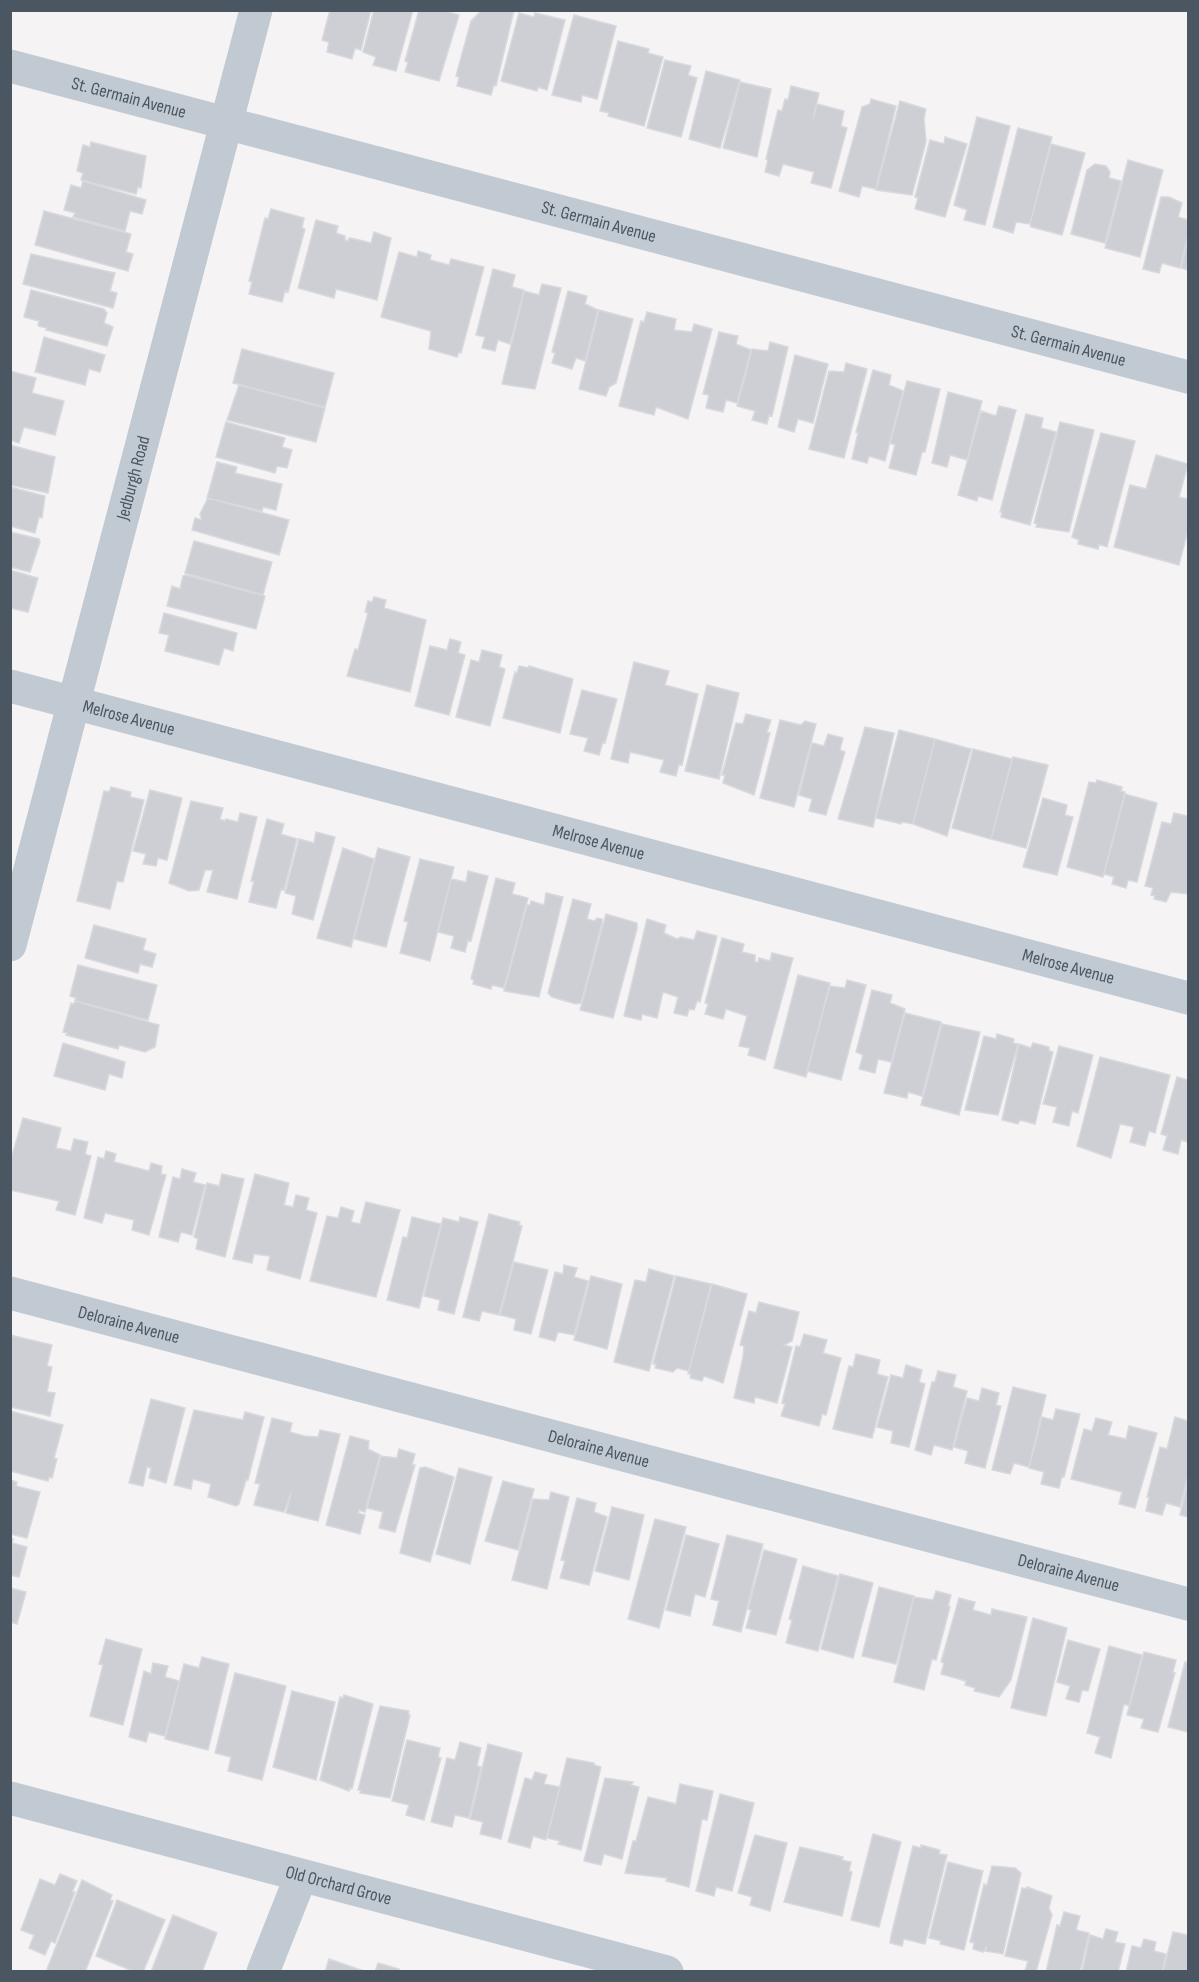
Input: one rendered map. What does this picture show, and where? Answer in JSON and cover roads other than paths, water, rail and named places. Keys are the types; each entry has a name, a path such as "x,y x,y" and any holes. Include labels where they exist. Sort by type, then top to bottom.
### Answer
{"street":[{"name":"Jedburgh Road","path":"10,945 256,10"},
{"name":"St. Germain Avenue","path":"10,66 1188,377"},
{"name":"Melrose Avenue","path":"10,686 1188,998"},
{"name":"Deloraine Avenue","path":"10,1293 1188,1604"},
{"name":"Old Orchard Grove","path":"10,1798 667,1971"},
{"path":"263,1971 301,1876"}]}
